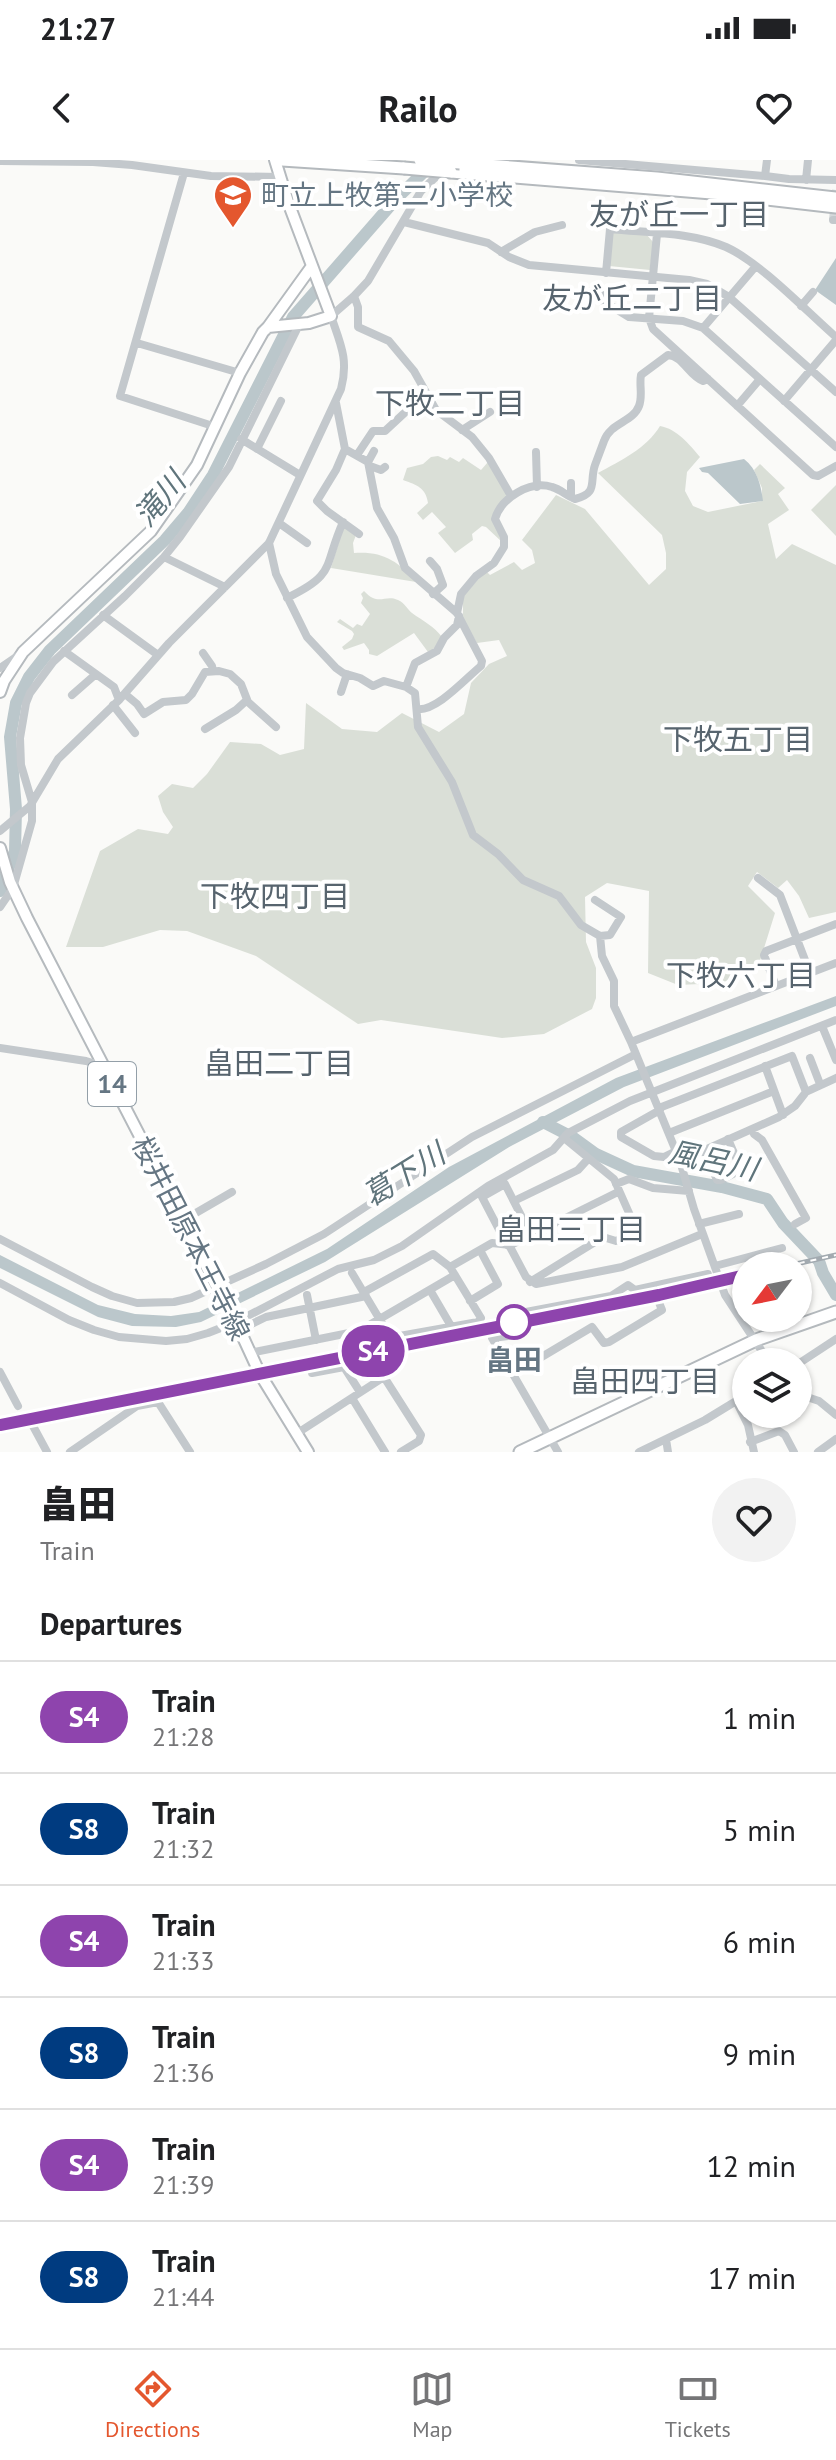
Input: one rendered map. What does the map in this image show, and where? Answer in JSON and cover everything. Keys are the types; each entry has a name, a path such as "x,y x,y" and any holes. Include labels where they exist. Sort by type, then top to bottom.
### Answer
{"highway":[{"path":"282,160 404,168 455,165 657,178 836,198"},
{"path":"420,160 836,207"},
{"path":"520,1452 756,1340 836,1312"}],"main road":[{"path":"273,326 299,325 331,316 275,160"},
{"path":"0,692 23,652 151,531 197,465 256,341 273,326 314,271"},
{"name":"桜井田原本王寺線","path":"1,850 12,885 260,1374 308,1452"}],"street":[{"path":"579,160 836,180"},
{"path":"714,171 717,160"},
{"path":"765,176 767,160"},
{"path":"806,180 808,160"},
{"path":"0,161 93,162 211,176 280,177"},
{"path":"2,828 32,802 52,767 269,543 335,403 346,371 331,316 354,296 377,267 421,191 455,165"},
{"path":"184,173 120,396 216,427"},
{"path":"404,222 488,243 529,265 697,281 713,287 729,297 836,392"},
{"path":"501,252 535,232 562,225"},
{"path":"606,273 610,229 716,243 756,266 836,339 784,401"},
{"path":"657,234 649,318 653,329 813,475 818,476 836,466"},
{"path":"703,328 756,266"},
{"path":"801,306 813,292"},
{"path":"604,294 603,301 629,317 683,321 703,328 836,447"},
{"path":"354,296 358,307 358,327 389,341 414,371 436,410 474,440 489,458 511,496"},
{"path":"0,907 12,885 32,821 32,802 21,765 20,738 26,703 37,682 64,651 164,557 224,476 299,325"},
{"path":"137,343 240,373"},
{"path":"406,687 415,663 437,651 457,625 461,594 476,576 494,563 504,547 504,537 495,519 511,496 549,486 580,498 592,488 604,438 638,409 641,375 671,354 697,379 708,379"},
{"path":"737,406 760,379"},
{"path":"357,455 373,431 388,430 426,393"},
{"path":"257,449 281,401"},
{"path":"335,403 345,449 317,501 359,534"},
{"path":"462,430 490,412"},
{"path":"241,439 300,475"},
{"path":"345,449 381,470 385,467"},
{"path":"374,451 369,464 377,508 394,538 402,563 458,614 482,664 445,698 427,709 417,709"},
{"path":"536,452 537,487"},
{"path":"571,483 571,497"},
{"path":"287,598 324,575 343,522"},
{"path":"279,523 307,543"},
{"path":"269,543 275,571 307,637 336,668 373,686 384,681 415,693 418,727 452,782 473,835 498,854 523,880 559,896 581,925 600,936 610,935 621,917 595,900"},
{"path":"164,557 225,587"},
{"path":"430,561 443,585 433,594"},
{"path":"103,615 158,655"},
{"path":"64,651 114,687 135,733"},
{"path":"0,668 23,652"},
{"path":"203,653 213,671"},
{"path":"119,700 137,704 144,714 163,702 186,700 205,672 225,671 238,681 247,700 276,727"},
{"path":"72,695 96,674"},
{"path":"341,692 347,674"},
{"path":"205,729 247,700"},
{"path":"758,878 780,895 810,973"},
{"path":"776,986 764,955 766,951 836,924"},
{"path":"600,936 602,956 614,981 614,1006 680,1161 702,1234 728,1302 761,1348"},
{"path":"631,1042 836,963"},
{"path":"238,1326 338,1269 374,1260 402,1246 488,1186 553,1150 580,1126 630,1101 836,1020"},
{"path":"822,1026 836,1060"},
{"path":"0,1048 103,1066"},
{"path":"0,1239 92,1287 137,1303 191,1298 324,1234 472,1137 636,1054"},
{"path":"676,1151 664,1157 654,1156 621,1137 621,1132 659,1109 792,1056 806,1092"},
{"path":"810,1058 820,1084"},
{"path":"765,1066 783,1115"},
{"path":"680,1161 783,1115 806,1092 836,1078"},
{"path":"669,1133 774,1091"},
{"path":"752,1129 762,1140 806,1218 795,1224"},
{"path":"530,1282 603,1237 616,1241 637,1231 610,1174 564,1138"},
{"path":"704,1150 717,1180 721,1180 739,1171 740,1167 728,1139"},
{"path":"514,1201 578,1170 588,1159"},
{"path":"250,1353 359,1331 430,1290 492,1243 508,1245 531,1235 629,1179 653,1188 689,1191"},
{"path":"531,1235 505,1184 482,1197 530,1282 536,1284 616,1268 702,1234"},
{"path":"182,1221 232,1192"},
{"path":"699,1224 739,1214"},
{"path":"715,1266 782,1248"},
{"path":"470,1301 498,1284 480,1250"},
{"path":"0,1283 94,1330 148,1341 187,1339 365,1294 429,1255 437,1255 453,1271 481,1318 478,1322 394,1337 389,1335 380,1319 365,1294 352,1273"},
{"path":"616,1268 622,1289"},
{"path":"510,1315 611,1296 628,1285 635,1290 708,1274"},
{"path":"430,1290 451,1326"},
{"path":"307,1295 316,1340"},
{"path":"513,1374 592,1327 604,1343 609,1342 662,1310 658,1300"},
{"path":"508,1336 492,1338 558,1452"},
{"path":"812,1355 836,1339"},
{"path":"312,1373 344,1367 385,1452"},
{"path":"0,1372 18,1406"},
{"path":"296,1434 384,1377 421,1435 419,1441 401,1452"},
{"path":"812,1399 836,1415"},
{"path":"70,1452 137,1406 158,1402 190,1452"},
{"path":"639,1452 732,1403"},
{"path":"33,1426 47,1452"},
{"path":"748,1428 754,1452"},
{"path":"750,1442 779,1431 785,1435 794,1452"},
{"path":"666,1439 668,1452"},
{"path":"818,1452 836,1439"}],"shaded area":[{"path":"612,231 647,235 653,242 650,270 609,266"},
{"path":"836,258 836,305 815,290"},
{"path":"660,426 677,434 700,457 687,472 685,491 693,506 708,512 762,501 762,488 754,470 760,464 785,488 778,494 789,510 768,524 776,559 792,544 836,565 836,912 809,918 787,880 778,888 757,872 748,886 775,913 759,964 722,983 678,985 648,973 649,891 607,883 585,897 586,942 596,968 596,998 592,1009 544,1034 502,1038 381,1020 358,1024 256,956 187,931 160,930 103,947 66,947 100,851 138,829 168,834 173,827 163,812 158,796 172,784 193,788 230,742 261,744 280,755 304,749 306,703 342,729 377,732 402,713 439,732 464,714 471,683 489,664 507,656 499,640 477,643 463,619 463,596 487,572 490,575 514,562 522,570 535,563 532,550 522,540 556,495 585,509 649,585 666,569 662,535 598,473 640,447"},
{"path":"438,456 459,462 463,458 481,470 488,462 508,496 493,517 502,542 482,526 472,534 473,540 455,553 438,533 446,527 432,512 423,520 417,513 428,503 427,498 420,488 403,480 407,468"},
{"path":"744,459 758,478 763,501 740,504 699,468"},
{"path":"836,485 836,536 811,510"},
{"path":"344,525 356,535 354,553 389,559 416,582 331,568"},
{"path":"364,591 374,598 402,603 442,637 437,647 428,652 414,633 377,656 369,654 364,643 344,650 342,647 354,634 337,622 340,619 353,628 357,624 362,626 370,614 361,603"},
{"path":"836,996 836,1006 624,1087 511,1146 325,1262 201,1322 176,1327 132,1326 98,1317 0,1268 0,1255 98,1305 135,1314 171,1316 199,1312 327,1249 449,1167 616,1078"}],"waterway":[{"name":"滝川","path":"0,891 15,851 16,809 10,737 16,703 29,677 50,650 165,540 188,513 213,475 293,317 396,199 431,165"},
{"name":"風呂川","path":"543,1122 596,1154 633,1171 722,1187 767,1199 783,1223 819,1261 836,1295"}],"tunnel":[{"path":"833,220 836,190"}],"railway":[{"path":"812,1260 836,1255"},
{"path":"0,1425 732,1278"}],"train":[{"name":"S4","path":"0,1425 732,1278"}],"place":[{"name":"町立上牧第二小学校","path":"233,229"},
{"name":"畠田","path":"514,1322"}],"district":[{"name":"友が丘一丁目","path":"679,215"},
{"name":"友が丘二丁目","path":"632,299"},
{"name":"下牧二丁目","path":"450,404"},
{"name":"下牧五丁目","path":"738,740"},
{"name":"下牧四丁目","path":"275,897"},
{"name":"下牧六丁目","path":"741,976"},
{"name":"畠田二丁目","path":"279,1064"},
{"name":"畠田三丁目","path":"571,1230"},
{"name":"畠田四丁目","path":"645,1382"}],"water label":[{"name":"葛下川","path":"404,1175"}]}
